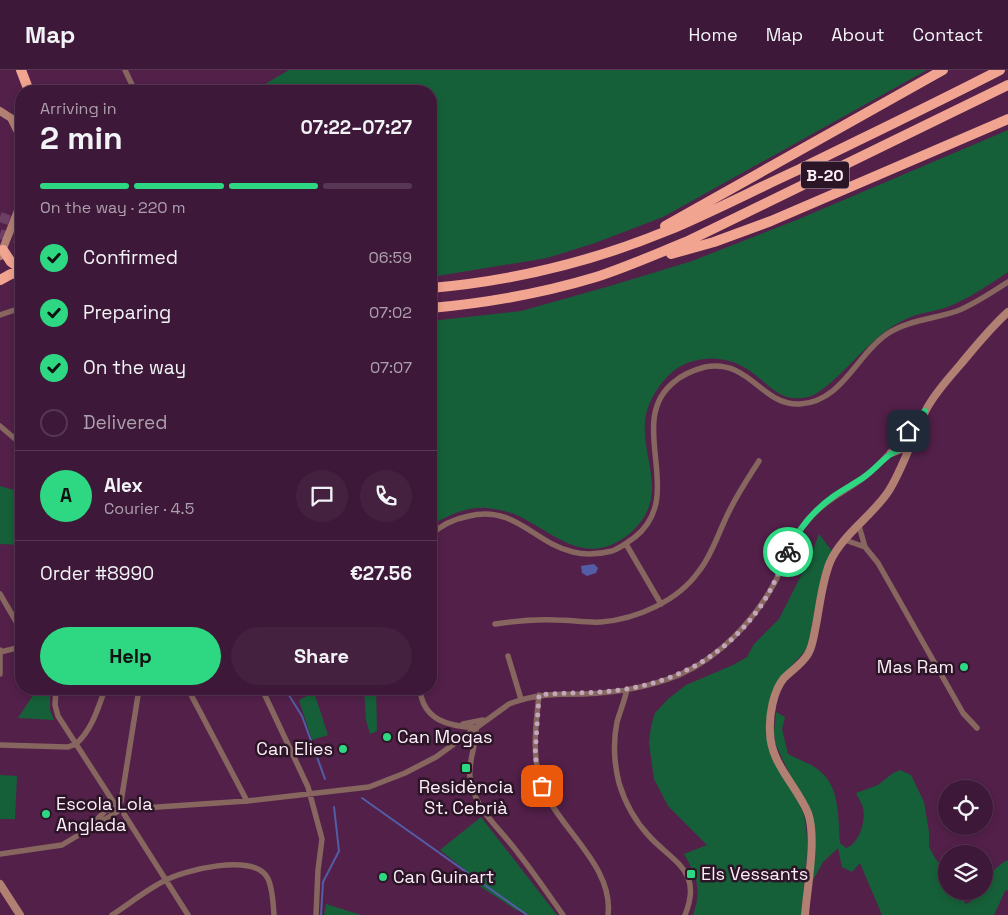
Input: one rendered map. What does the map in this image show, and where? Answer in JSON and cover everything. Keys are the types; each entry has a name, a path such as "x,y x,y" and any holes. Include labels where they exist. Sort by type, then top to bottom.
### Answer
{"highway":[{"path":"21,70 27,85"},
{"path":"640,241 698,206 943,70"},
{"name":"B-20","path":"437,287 511,277 604,254 640,241 708,213 1000,70"},
{"name":"B-20","path":"437,307 530,294 596,277 640,261 686,242 1008,85"},
{"path":"640,261 714,242 771,221 1008,119"},
{"path":"1,253 15,265"},
{"path":"0,280 15,274"}],"street":[{"path":"125,70 132,85"},
{"path":"0,111 11,118 15,126"},
{"path":"1,253 15,217"},
{"path":"437,530 459,518 489,513 512,519 559,547 573,552 606,552 615,550 644,530 656,507 658,482 653,419 660,398 675,380 695,370 721,366 734,369 746,375 780,401 790,404 812,402 831,393 841,384 875,343 888,333 917,321 963,308 1008,282"},
{"path":"0,315 15,310"},
{"path":"56,695 56,711 116,809 126,812 365,788 405,773 436,757 486,719 508,704 521,699 539,695 601,693 627,689 656,683 679,674 701,664 745,626 761,606 776,581 792,542 804,525 818,509 834,496 864,477 891,452 925,411 944,383 1006,314"},
{"path":"805,915 811,831 808,815 799,794 777,760 771,746 770,732 774,703 783,680 808,654 830,562 845,540 882,501 896,479 925,411"},
{"path":"0,426 15,439"},
{"path":"891,452 911,445"},
{"path":"891,452 898,455 904,461"},
{"path":"495,624 540,620 614,621 661,604 682,591 699,571 713,548 738,495 759,461"},
{"path":"859,526 865,547 878,563 963,712 977,728"},
{"path":"845,540 865,547"},
{"path":"626,544 661,604"},
{"path":"0,594 15,620"},
{"path":"0,674 0,652 15,648"},
{"path":"508,656 521,699"},
{"path":"627,689 617,723 614,747 620,785 637,822 684,870 691,893 685,915"},
{"path":"0,745 68,747 76,744 80,741 96,715 103,695"},
{"path":"0,854 62,845 88,830 116,809 121,802 138,695"},
{"path":"191,695 247,801"},
{"path":"265,695 308,787 322,839 318,870 316,915"},
{"path":"421,695 428,712 437,720 476,728"},
{"path":"539,695 535,756 542,786 604,881 609,900 608,915"},
{"path":"456,725 486,719"},
{"path":"476,728 469,768 476,798 485,814 518,851 563,915"},
{"path":"121,802 127,804 126,812 165,880 188,915"},
{"path":"112,915 165,880 214,866 239,865 256,868 269,881 274,915"},
{"path":"0,884 20,915"}],"green space":[{"path":"289,70 927,70 663,217 595,243 547,258 437,276 437,85 263,85"},
{"path":"1008,130 1008,272 950,306 916,315 886,331 825,387 808,397 798,398 781,395 739,364 721,359 712,358 693,361 676,369 655,392 646,415 645,435 651,474 651,500 647,512 639,524 622,539 611,545 585,548 560,540 514,514 487,508 465,510 437,522 437,320 521,311 692,261 799,219"},
{"path":"0,486 15,490 15,545 0,544"},
{"path":"819,534 832,551 818,592 809,641 806,650 782,676 767,728 804,815 807,852 801,915 693,915 698,890 697,883 684,854 707,845 668,806 654,779 649,743 655,713 668,699 686,685 747,657 754,644 779,619 810,558"},
{"path":"33,695 50,695 50,710 54,720 18,718"},
{"path":"308,695 315,695 328,735 312,740 299,700"},
{"path":"364,695 376,695 377,731 370,734 366,720"},
{"path":"776,712 785,717 782,729 788,754 818,770 828,780 837,805 840,843 846,848 855,842 862,825 864,813 856,793 878,785 900,770 911,775 924,802 929,832 929,847 938,862 938,900 963,900 966,904 973,900 993,900 993,872 1008,860 1008,892 1007,890 1005,891 994,915 882,915 860,863 852,872 842,867 838,848 823,862 811,884 810,808 790,775 775,743"},
{"path":"0,775 17,776 15,819 0,819"},
{"path":"481,817 557,915 530,915 516,910 475,883 479,881 440,850"},
{"path":"326,904 361,915 324,915"}],"water":[{"path":"594,564 598,568 596,573 587,576 582,573 581,566"}],"waterway":[{"path":"289,695 302,716 325,779"},
{"path":"362,798 527,915"},
{"path":"321,915 323,882 339,851 334,807"}],"tunnel":[{"path":"0,217 15,222"},
{"path":"0,234 15,238"}],"way so far":[{"path":"542,786 535,756 539,695 601,693 640,687 656,683 701,664 745,626 761,606 776,581 788,552"}],"place":[{"name":"Mas Ram","path":"964,667"},
{"name":"Can Mogas","path":"387,737"},
{"name":"Can Elies","path":"343,749"},
{"name":"Residència St. Cebrià","path":"466,768"},
{"name":"Escola Lola Anglada","path":"46,814"},
{"name":"Els Vessants","path":"691,874"},
{"name":"Can Guinart","path":"383,877"}],"route":[{"path":"788,552 792,542 818,509 873,470 891,452 911,445 925,411 908,431"}]}
